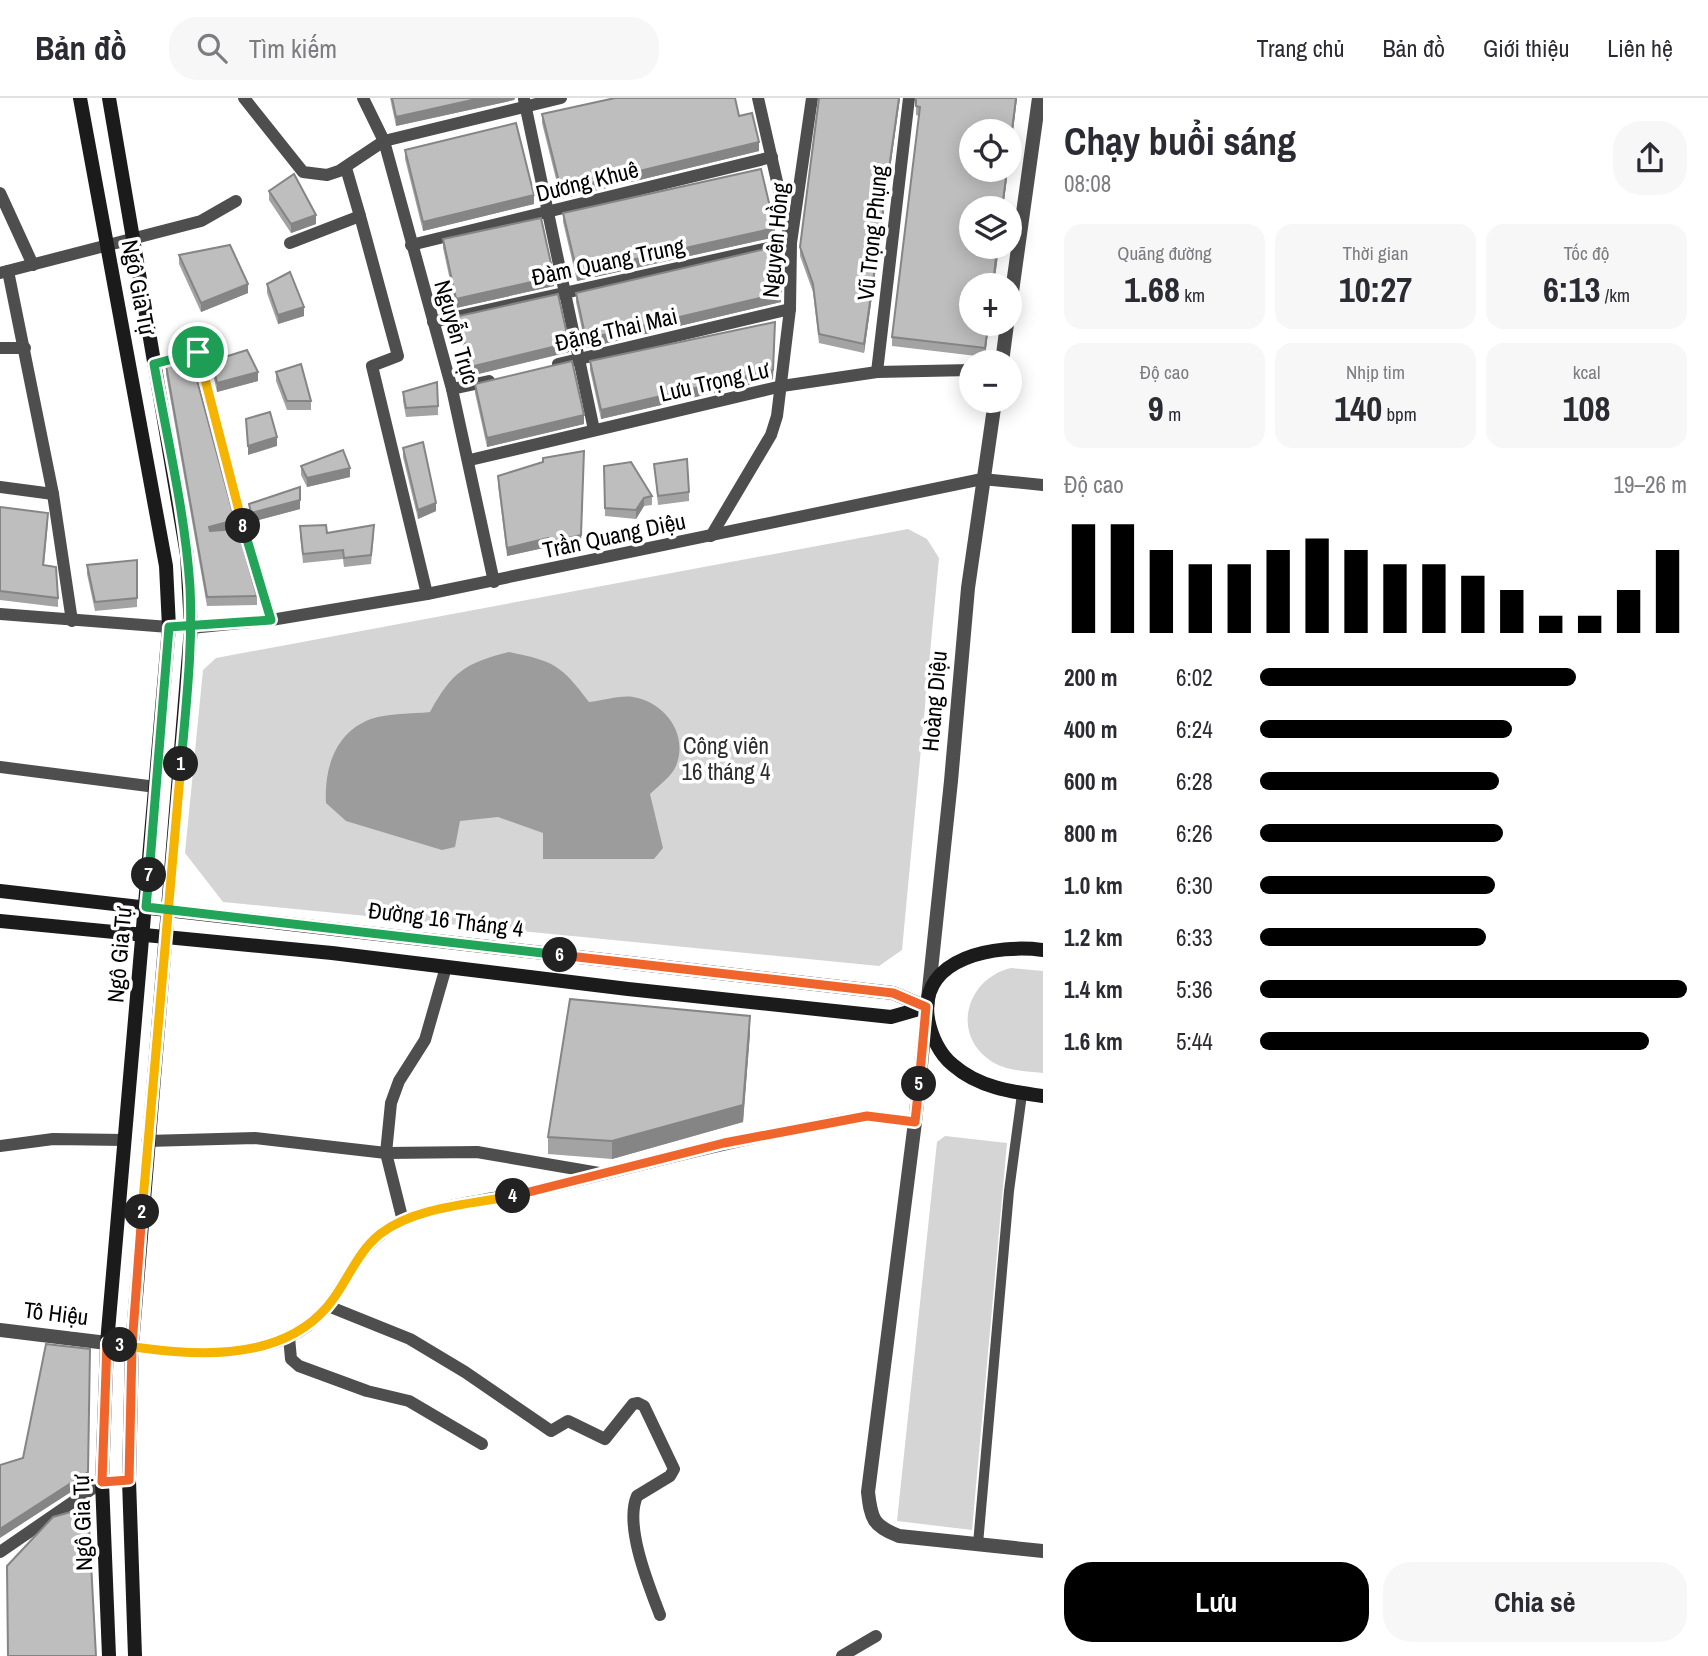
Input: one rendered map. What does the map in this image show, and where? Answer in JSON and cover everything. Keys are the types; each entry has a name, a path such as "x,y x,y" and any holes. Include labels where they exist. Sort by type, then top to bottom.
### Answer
{"main road":[{"name":"Ngô Gia Tự","path":"80,98 166,566 169,627 107,1343 102,1482 109,1656"},
{"name":"Ngô Gia Tự","path":"109,98 187,555 191,628 132,1346 129,1480 135,1656"},
{"path":"169,627 191,628"},
{"name":"Đường 16 Tháng 4","path":"0,891 893,993 926,1007"},
{"name":"Đường 16 Tháng 4","path":"0,921 332,953 891,1017 926,1007"},
{"path":"332,953 334,929"},
{"path":"1043,950 1012,947 968,956 949,966 934,986 926,1007 930,1029 951,1065 992,1087 1043,1096"},
{"path":"524,976 526,951"},
{"path":"628,989 630,963"},
{"path":"125,1140 147,1141"},
{"path":"107,1343 132,1346"},
{"path":"102,1482 129,1480"}],"street":[{"path":"244,98 303,172 327,175 346,168 384,141 525,102 561,98"},
{"name":"Nguyễn Trực","path":"363,98 384,141 452,389 470,460 494,582"},
{"path":"758,98 791,243"},
{"name":"Nguyên Hồng","path":"711,536 771,435 782,386 790,309 791,243 812,98"},
{"name":"Vũ Trọng Phụng","path":"877,372 909,98"},
{"path":"1015,273 1039,98"},
{"path":"525,102 577,360 594,430"},
{"name":"Dương Khuê","path":"411,245 772,157"},
{"path":"346,168 398,356 372,366 427,594"},
{"path":"0,193 33,265"},
{"path":"72,621 53,494 25,348 4,272 201,221 236,201"},
{"path":"290,243 360,216"},
{"name":"Đàm Quang Trung","path":"433,322 791,243"},
{"name":"Đặng Thai Mai","path":"540,369 790,309"},
{"path":"0,348 25,348"},
{"path":"154,364 198,352 235,497 271,620"},
{"name":"Lưu Trọng Lư","path":"470,460 782,386 877,372 959,370"},
{"path":"452,389 502,377"},
{"name":"Hoàng Diệu","path":"993,413 962,638 951,781 915,1122 868,1492 871,1515 881,1529 899,1536 1043,1551"},
{"name":"Trần Quang Diệu","path":"191,628 271,620 494,582 982,479 1043,485"},
{"path":"0,487 53,494"},
{"path":"0,614 169,627"},
{"path":"0,767 156,787"},
{"path":"403,1221 386,1153 391,1103 398,1081 418,1053 432,1022 446,967"},
{"path":"978,1544 1009,1191 1022,1094"},
{"path":"132,1346 194,1353 245,1348 289,1337 328,1306 368,1245 381,1233 403,1221 606,1174 724,1143 867,1116 915,1122"},
{"path":"147,1141 255,1138 386,1153 477,1152 606,1174"},
{"path":"0,1146 53,1139 125,1140"},
{"path":"328,1306 410,1339 465,1372 551,1431 568,1421 605,1439 633,1404 644,1406 674,1469 670,1476 637,1496 634,1504 642,1564 660,1615"},
{"name":"Tô Hiệu","path":"0,1330 107,1343"},
{"path":"289,1337 291,1359 299,1366 367,1391 409,1401 482,1444"},
{"path":"0,1552 102,1482"},
{"path":"842,1656 876,1636"}],"green space":[{"name":"Công viên 16 tháng 4","path":"908,529 927,539 939,558 902,950 879,966 223,902 185,853 203,670 216,658"},
{"path":"1011,968 1043,971 1043,1073 1003,1067 991,1061 978,1050 971,1036 969,1008 975,995 984,983 996,974"},
{"path":"945,1136 1007,1143 972,1530 897,1521 937,1142"}],"shaded area":[{"path":"509,652 537,658 555,666 589,702 633,697 655,705 671,721 679,742 679,754 671,773 650,794 663,848 654,859 543,859 543,833 498,817 460,821 455,847 442,850 346,821 326,803 330,765 340,742 348,733 378,717 430,712 445,687 461,671 481,660"}],"building":[{"path":"392,98 481,98 396,117"},
{"path":"615,98 735,98 739,116 752,113 759,142 561,190 542,114"},
{"path":"819,98 899,98 864,344 819,334 813,284 800,247"},
{"path":"916,98 1016,98 1013,119 959,119 959,182 1005,182 1004,196 959,196 959,259 996,259 994,273 959,273 959,336 986,336 985,348 892,337 920,107 916,106"},
{"path":"516,123 534,195 423,222 405,150"},
{"path":"761,169 775,228 577,272 563,213"},
{"path":"294,174 316,215 291,224 269,191"},
{"path":"541,218 554,277 456,299 443,239"},
{"path":"230,245 248,284 201,303 179,255"},
{"path":"774,247 781,293 586,339 576,293"},
{"path":"290,272 304,307 278,315 267,284"},
{"path":"558,294 569,343 470,367 459,316"},
{"path":"775,322 773,370 601,410 590,361"},
{"path":"247,350 258,372 217,383 212,361"},
{"path":"191,358 235,520 209,527 210,531 238,529 257,596 207,597 166,365"},
{"path":"572,361 584,415 487,438 475,384"},
{"path":"301,364 311,401 287,401 276,372"},
{"path":"437,382 438,406 406,408 403,392"},
{"path":"270,412 277,437 248,446 246,419"},
{"path":"423,442 436,503 418,510 403,448"},
{"path":"343,450 350,468 307,478 301,466"},
{"path":"584,451 581,535 548,543 548,538 507,548 498,476 543,462 543,458"},
{"path":"687,459 689,492 658,496 654,464"},
{"path":"631,462 652,496 644,498 636,510 605,508 604,466"},
{"path":"300,487 300,500 251,513 249,504"},
{"path":"0,507 48,513 43,565 56,567 58,598 0,591"},
{"path":"326,525 327,533 374,525 371,555 344,558 343,550 303,554 300,526"},
{"path":"137,560 137,598 95,602 87,565"},
{"path":"570,999 750,1016 743,1105 612,1141 548,1137"},
{"path":"46,1344 90,1349 88,1472 0,1529 0,1465 23,1458"},
{"path":"88,1507 96,1656 8,1656 7,1566 53,1517"}],"route":[{"path":"198,352 154,364 187,555 190,589 191,628 190,658 169,910 147,1141 132,1346 129,1480 102,1482 107,1343 132,1346 166,1352 194,1353 269,1344 289,1337 314,1319 328,1306 368,1245 381,1233 403,1221 439,1210 520,1195 724,1143 867,1116 915,1122 926,1007 893,993 169,910 146,907 169,627 191,628 271,620 235,497 198,352"}]}
